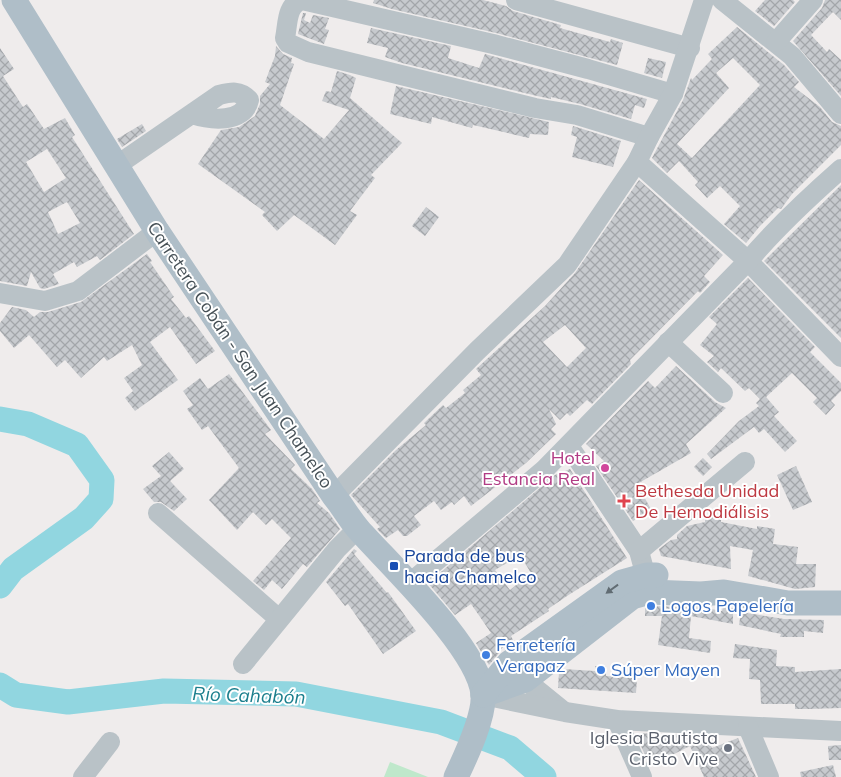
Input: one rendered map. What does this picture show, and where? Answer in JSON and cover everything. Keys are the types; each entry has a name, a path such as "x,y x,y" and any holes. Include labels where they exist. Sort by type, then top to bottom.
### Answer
{"main road":[{"name":"Carretera Cobán - San Juan Chamelco","path":"14,0 157,231 334,496 358,528 409,584 468,657 481,684 482,704"},
{"path":"482,704 525,680 648,583 666,576 704,583 724,592 788,603 841,603"},
{"path":"459,771 482,704 510,663 622,582 648,583"}],"street":[{"path":"649,136 577,115 534,108 308,52 288,43 285,38 291,1 302,0 494,44 672,94"},
{"path":"516,0 690,48"},
{"path":"334,496 477,351 567,265 638,162 649,136 672,94 690,48 704,0"},
{"path":"722,0 792,56 841,114"},
{"path":"776,42 812,0"},
{"path":"116,166 192,114"},
{"path":"638,162 748,261 841,357"},
{"path":"409,584 465,535 502,506 569,446 801,204 841,169"},
{"path":"0,293 45,301 78,291 157,231"},
{"path":"668,342 724,393"},
{"path":"569,446 639,551 648,583"},
{"path":"639,551 745,462"},
{"path":"158,513 279,620"},
{"path":"243,664 337,550 358,528"},
{"path":"525,680 565,712"},
{"path":"482,704 565,712 617,720 841,731"},
{"path":"617,720 642,777"},
{"path":"748,727 769,777"},
{"path":"83,777 110,742"}],"green space":[{"path":"390,762 428,777 384,777"}],"building":[{"path":"374,0 483,0 561,25 560,28 610,42 611,39 623,43 617,65 496,33 392,9 373,3"},
{"path":"765,0 793,0 795,2 774,26 755,11"},
{"path":"825,0 841,0 841,20 833,12 811,35 827,52 829,49 841,60 841,96 793,41 822,8"},
{"path":"303,13 306,13 304,20 310,23 313,15 329,18 325,29 329,30 324,44 298,34"},
{"path":"737,27 784,65 799,82 794,87 820,107 832,122 841,126 841,145 792,194 781,209 778,208 760,226 746,243 724,224 740,206 720,186 707,198 695,185 698,182 679,161 667,173 652,158 683,100 691,78 692,80 712,59 708,54","holes":["733,58 760,85 692,158 677,144 729,88 716,73"]},
{"path":"371,28 451,46 448,58 479,68 485,54 647,99 644,108 635,105 631,119 580,104 551,97 551,99 537,96 402,63 385,57 388,48 367,43"},
{"path":"276,46 283,54 292,58 291,63 294,64 280,105 324,139 349,110 322,101 326,91 331,92 337,71 356,78 350,98 402,143 371,175 375,178 350,211 357,215 335,245 294,215 277,231 262,215 265,212 198,164 221,130 239,127 255,116 260,104 260,96 270,84 265,82 275,56"},
{"path":"0,48 14,69 3,76 23,107 27,104 44,129 65,118 75,135 72,137 134,234 100,260 97,256 77,267 74,262 53,274 59,284 44,289 40,288 31,272 27,286 0,281","holes":["47,149 66,178 44,192 26,162","67,202 80,223 58,234 48,212"]},
{"path":"648,58 666,62 662,78 644,73"},
{"path":"396,86 549,122 548,135 530,134 529,138 473,125 472,128 432,117 431,124 390,114"},
{"path":"142,124 146,131 122,147 117,139"},
{"path":"573,126 621,141 613,167 572,157 577,137 571,135"},
{"path":"639,180 723,255 704,276 710,282 700,293 698,291 630,360 631,364 592,404 587,400 570,416 567,413 560,420 549,409 556,424 551,429 556,434 526,463 471,506 464,496 454,505 452,502 441,510 434,501 414,516 421,525 407,536 403,536 398,530 386,538 377,529 380,527 351,495 396,450 426,425 424,423 443,405 446,408 465,393 463,390 481,375 476,369 545,306 575,273","holes":["565,325 586,348 567,367 543,342"]},
{"path":"841,185 841,338 764,261"},
{"path":"426,207 439,217 425,236 412,226"},
{"path":"147,254 152,261 150,262 174,297 171,299 186,318 189,316 215,351 196,364 170,327 150,342 178,380 135,411 125,398 133,391 124,378 142,365 132,345 107,361 104,357 81,378 65,360 57,367 29,335 14,348 0,331 0,323 12,307 26,310 34,317 40,312 48,312 81,302"},
{"path":"748,278 815,347 810,352 841,383 841,391 831,401 835,405 826,415 813,402 817,398 792,373 766,397 779,412 774,416 797,441 785,452 764,429 759,433 754,427 711,459 707,454 739,421 759,406 756,403 760,399 749,388 745,391 721,368 718,372 707,362 714,356 700,345 717,324 709,317"},
{"path":"676,366 715,402 726,408 686,444 691,453 637,484 652,511 633,521 596,466 604,461 586,444 648,381 655,388"},
{"path":"229,374 271,430 265,434 295,465 291,469 312,489 320,501 317,503 329,513 340,529 307,567 303,564 282,589 272,580 264,590 253,581 291,538 272,519 266,525 253,512 237,530 209,500 239,468 208,426 202,430 187,409 193,405 183,391 200,378 208,389"},
{"path":"169,452 184,469 170,481 187,499 174,511 161,502 154,502 143,489 161,476 152,466"},
{"path":"703,458 712,467 703,476 694,467"},
{"path":"796,466 812,502 793,510 777,475"},
{"path":"570,469 627,558 567,596 548,609 549,611 511,636 513,640 498,651 499,653 489,665 476,643 491,633 471,604 455,615 428,583 555,475","holes":["520,555 531,573 510,590 495,570"]},
{"path":"705,515 721,515 721,522 757,529 757,526 775,529 773,544 798,547 796,564 816,564 815,587 795,589 748,576 753,550 730,546 731,569 661,556 659,549 671,540 677,539 677,535 687,526 705,522"},
{"path":"354,549 357,551 354,554 388,592 416,631 383,654 348,604 345,606 326,582"},
{"path":"652,606 706,608 722,611 723,607 733,608 733,624 691,616 689,638 711,641 710,653 658,645 662,616 645,616 645,608"},
{"path":"741,612 784,619 824,620 823,633 804,631 804,637 780,637 781,634 739,625"},
{"path":"735,644 777,650 776,666 795,667 795,672 841,669 841,708 795,709 795,704 761,704 760,680 749,679 750,659 733,658"},
{"path":"595,666 606,666 606,676 637,678 636,693 558,688 559,672 563,669 595,671"},
{"path":"641,733 652,734 655,741 669,734 680,735 681,738 687,735 706,736 712,748 738,738 756,777 704,777 690,746 650,766 636,735"},
{"path":"841,745 841,760 829,760 828,746"},
{"path":"833,765 836,777 801,777 800,772"}],"waterway":[{"name":"Río Cahabón","path":"0,419 28,424 77,445 102,480 101,499 84,518 13,569 0,586"},
{"name":"Río Cahabón","path":"0,685 16,695 68,702 164,691 296,694 441,722 510,748 544,777"}],"place":[{"name":"Hotel Estancia Real","path":"605,468"},
{"name":"Bethesda Unidad De Hemodiálisis","path":"624,501"},
{"name":"Parada de bus hacia Chamelco","path":"394,566"},
{"name":"Logos Papelería","path":"651,606"},
{"name":"Ferretería Verapaz","path":"486,655"},
{"name":"Súper Mayen","path":"601,670"},
{"name":"Iglesia Bautista Cristo Vive","path":"728,748"}]}
